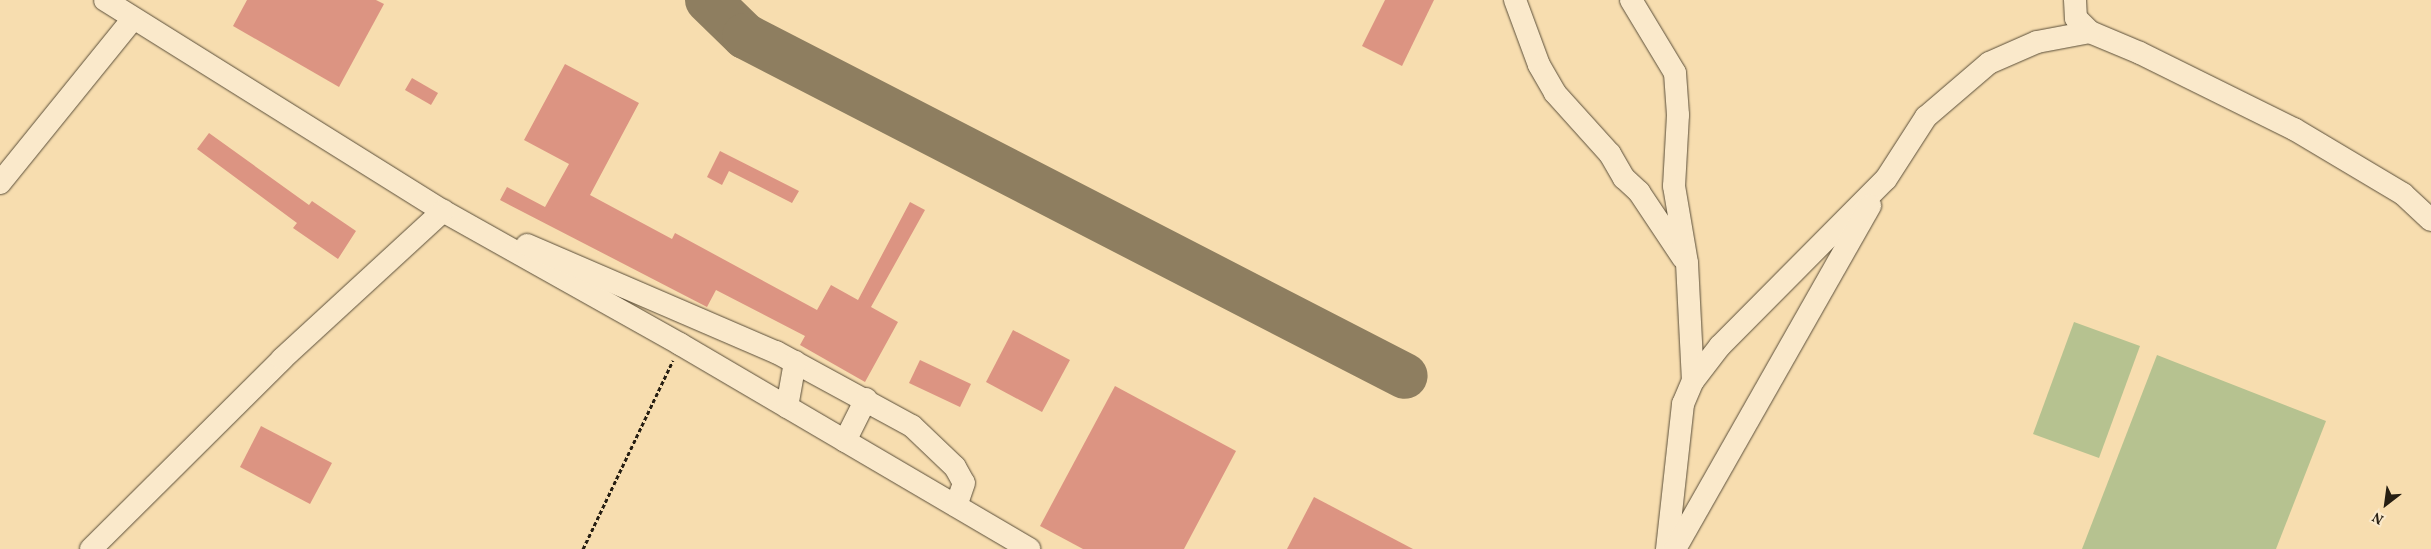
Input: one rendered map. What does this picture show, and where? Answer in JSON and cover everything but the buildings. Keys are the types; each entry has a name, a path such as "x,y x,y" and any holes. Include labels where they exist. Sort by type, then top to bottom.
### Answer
{"lane":[{"path":"105,0 443,211 680,344 1029,549"},
{"path":"1515,0 1539,65 1555,93 1610,154 1624,178 1639,192 1687,263"},
{"path":"1631,0 1675,73 1678,115 1674,186 1687,263 1693,381"},
{"path":"2075,0 2076,18 2090,32 2140,53 2294,129 2403,194 2431,220"},
{"path":"0,183 134,19"},
{"path":"1675,549 1886,179 1926,117 1989,63 2037,42 2090,32"},
{"path":"1666,549 1683,404 1693,381 1720,346 1886,179"},
{"path":"443,211 580,266 654,302 715,324 795,362 866,399 912,426 955,466 964,483 956,506"},
{"path":"91,549 282,359 443,211"},
{"path":"787,407 795,362"},
{"path":"846,441 866,399"}],"path":[{"path":"583,549 680,344"}],"green space":[{"path":"2074,322 2140,346 2099,458 2033,434"},
{"path":"2157,355 2326,421 2276,549 2082,549"}],"taxiway":[{"path":"708,0 745,36 1405,376"}]}
